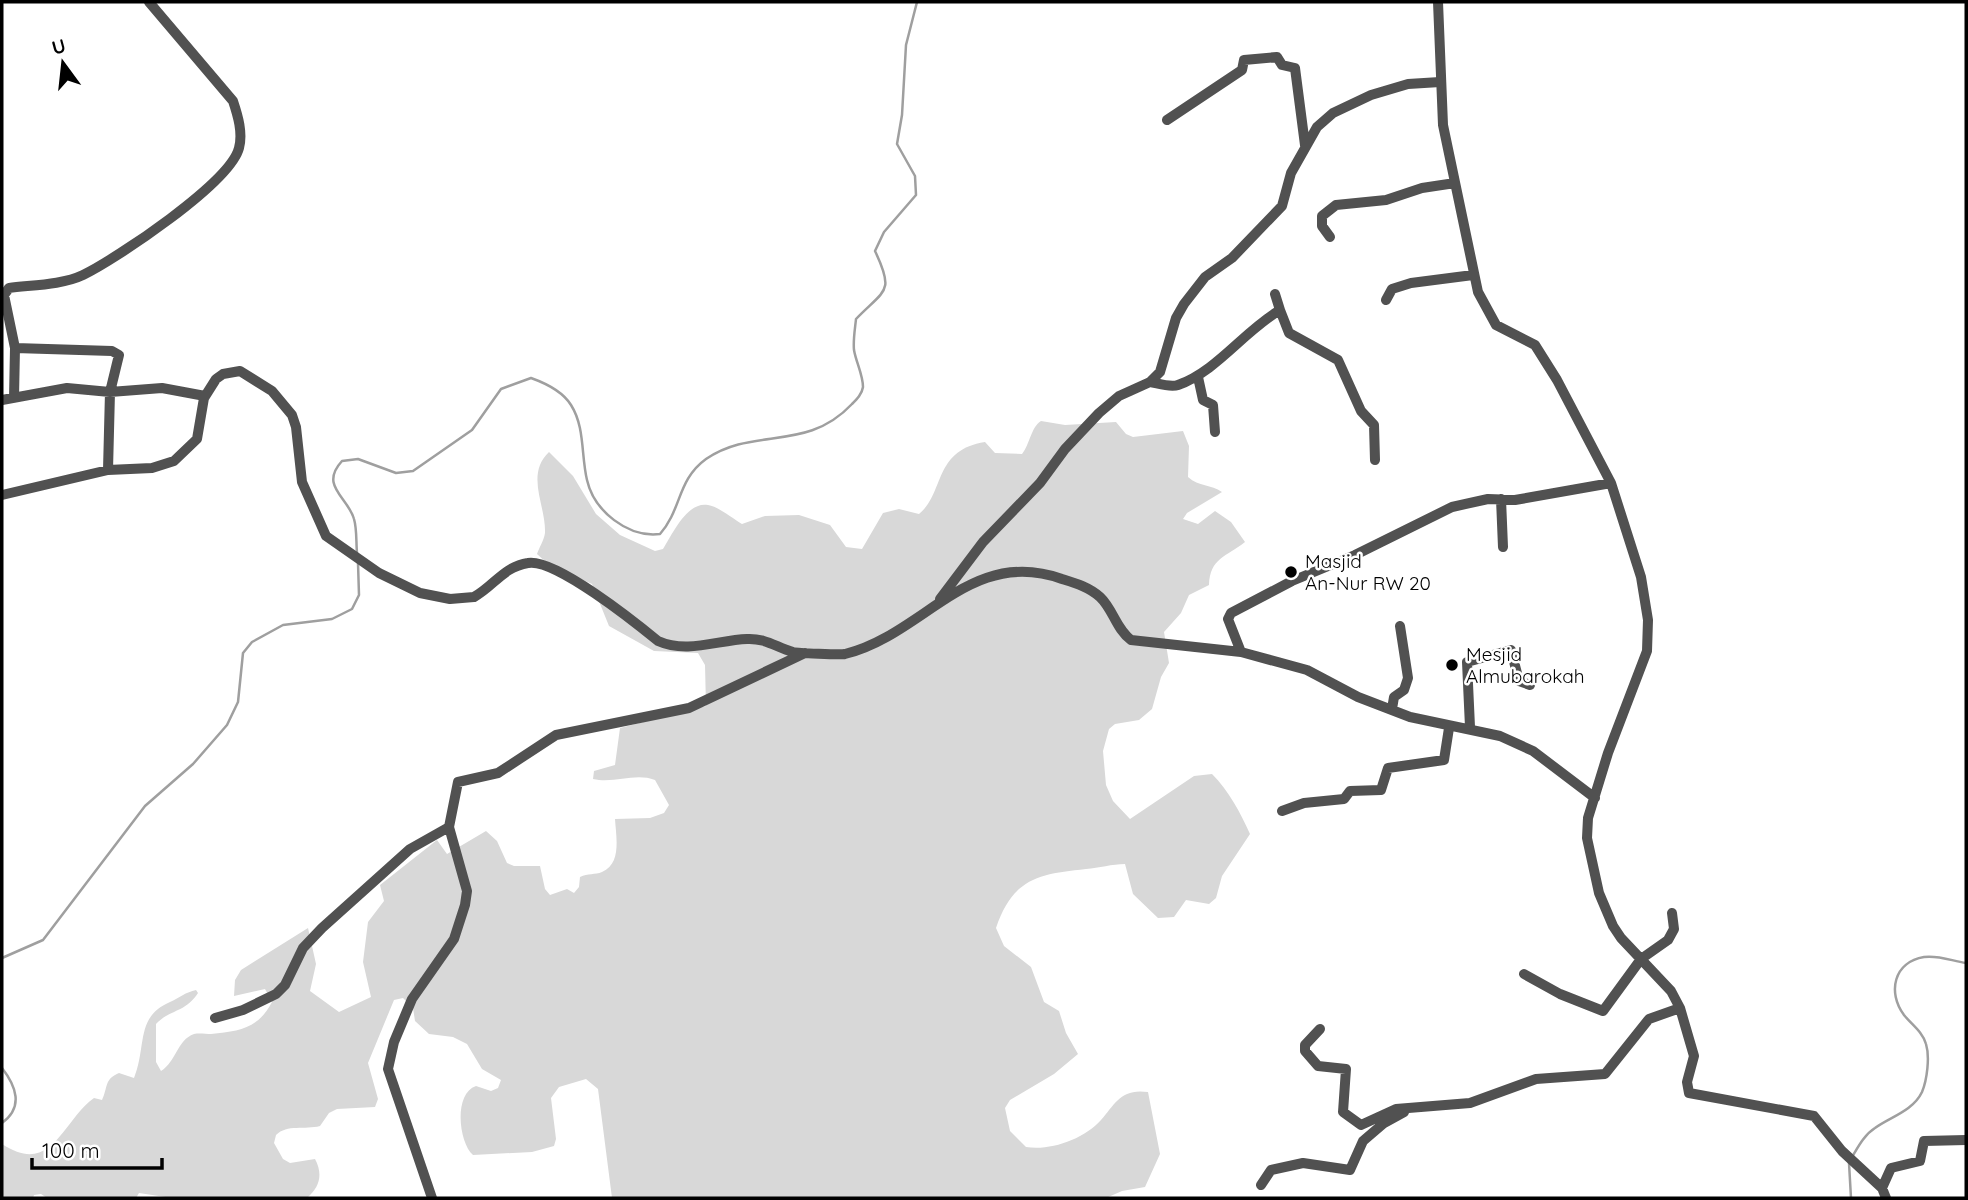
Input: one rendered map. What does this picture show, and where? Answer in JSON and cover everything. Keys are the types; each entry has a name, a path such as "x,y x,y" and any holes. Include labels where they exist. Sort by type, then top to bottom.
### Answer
{"street":[{"path":"14,398 15,348 6,291 81,275 141,241 197,195 232,162 239,149 239,119 233,102 149,2"},
{"path":"1438,2 1443,125 1473,275 1483,306 1496,325 1535,345 1611,483 1641,577 1648,639 1588,818 1587,838 1599,894 1621,938 1671,991 1680,1008 1693,1052 1689,1093 1810,1114 1818,1119 1842,1151 1884,1193"},
{"path":"1167,120 1242,70 1244,61 1277,57 1282,65 1295,68 1305,145"},
{"path":"938,602 983,542 1040,483 1065,449 1099,413 1119,397 1150,382 1163,367 1176,318 1188,297 1205,277 1232,258 1282,206 1291,173 1305,145 1324,120 1352,102 1391,88 1440,82"},
{"path":"1330,237 1322,226 1322,216 1336,205 1386,200 1422,188 1455,183"},
{"path":"1386,300 1392,289 1404,285 1473,275"},
{"path":"1275,294 1289,333 1338,360 1361,411 1374,425 1375,460"},
{"path":"1150,382 1177,386 1198,377 1220,355 1280,310"},
{"path":"15,348 115,352 120,361 110,392 108,470"},
{"path":"2,495 108,470 162,466 185,453 201,430 205,396 223,374 240,371 284,402 296,427 298,466 307,498 326,536 379,573 420,593 461,600 483,593 503,572 536,563 583,584 658,641 670,647 747,639 772,642 794,652 843,654 870,645 898,631 938,602 978,580 1008,571 1033,570 1083,586 1101,598 1131,640 1241,652 1307,670 1358,697 1449,727 1470,727 1533,751 1595,798"},
{"path":"1198,377 1203,400 1213,405 1215,411 1215,432"},
{"path":"2,400 66,388 110,392 162,388 205,396"},
{"path":"1241,652 1228,620 1231,613 1292,581 1355,555 1452,507 1501,499 1515,500 1611,483"},
{"path":"1501,499 1503,547"},
{"path":"1392,709 1394,697 1404,690 1408,678 1400,626"},
{"path":"1470,727 1467,662 1511,650 1519,681 1530,685"},
{"path":"432,1198 388,1069 394,1042 412,999 454,940 465,905 467,891 449,827 456,786 460,780 480,779 498,773 556,735 689,708 807,652"},
{"path":"1282,811 1304,803 1344,799 1350,791 1381,790 1388,768 1444,760 1449,727"},
{"path":"215,1018 243,1010 276,994 285,985 303,948 322,928 410,849 449,827"},
{"path":"1524,974 1560,994 1602,1011 1641,959 1668,940 1674,929 1671,913"},
{"path":"1320,1029 1304,1048 1318,1066 1346,1069 1344,1114 1362,1125 1396,1109 1448,1107 1470,1103 1536,1079 1605,1074 1649,1019 1680,1008"},
{"path":"1261,1185 1271,1170 1291,1164 1350,1170 1363,1141 1384,1123 1414,1107"},
{"path":"1884,1193 1891,1168 1920,1161 1924,1141 1966,1140"}],"shaded area":[{"path":"1041,421 1065,425 1116,422 1126,434 1133,437 1183,431 1189,446 1188,477 1222,492 1187,513 1183,519 1198,524 1215,511 1231,522 1245,542 1216,563 1209,585 1189,595 1181,613 1164,632 1169,663 1161,677 1152,709 1139,720 1115,724 1109,729 1103,751 1106,785 1113,801 1130,819 1194,776 1212,774 1224,787 1250,834 1222,876 1216,898 1209,904 1186,900 1174,917 1158,918 1133,894 1125,864 1055,873 1030,882 1020,889 1003,911 996,928 1004,946 1031,967 1044,1002 1059,1011 1066,1033 1078,1054 1054,1074 1010,1100 1005,1108 1010,1131 1026,1147 1056,1145 1086,1133 1125,1095 1131,1092 1148,1092 1160,1154 1145,1187 1122,1191 1106,1198 612,1198 598,1089 586,1079 559,1087 551,1098 556,1139 554,1146 532,1152 473,1155 464,1140 462,1130 461,1108 464,1098 476,1086 491,1091 498,1088 501,1080 482,1069 467,1044 453,1037 429,1034 415,1021 413,1008 403,998 394,1000 368,1063 378,1099 375,1107 337,1109 329,1113 320,1126 291,1128 276,1135 274,1143 283,1159 290,1163 315,1159 319,1180 307,1198 172,1198 139,1193 136,1198 47,1198 41,1194 34,1195 33,1198 2,1198 2,1144 19,1152 33,1154 45,1150 94,1098 102,1100 111,1078 119,1073 134,1078 147,1024 159,1008 170,1002 192,991 196,990 198,993 183,1008 156,1024 156,1062 161,1071 188,1037 239,1030 260,1018 272,1002 265,989 234,996 235,980 241,970 308,928 316,964 310,991 339,1012 371,997 363,962 368,922 384,901 380,885 437,840 447,854 486,831 497,841 507,863 514,866 540,866 545,889 550,895 567,889 574,893 579,887 580,877 602,872 613,863 617,841 615,819 650,818 664,813 669,805 655,780 640,777 593,779 594,771 615,765 620,728 706,706 705,665 698,653 654,651 609,626 592,584 548,564 537,554 545,533 538,491 538,470 549,452 573,476 596,514 620,535 655,551 663,549 687,513 700,505 721,510 742,524 765,516 799,515 830,525 846,547 862,549 883,513 899,509 919,514 956,454 985,442 995,453 1022,454 1035,427"}],"waterway":[{"path":"357,553 354,519 334,485 333,478 342,461 358,459 396,473 413,471 472,430 501,389 531,378 553,388 571,405 579,422 587,480 597,502 605,512 625,527 648,534 660,534 690,476 706,459 743,443 817,429 852,404 863,387 854,350 856,319 884,290 885,275 875,251 884,232 916,195 915,176 897,144 902,115 906,45 917,2"},
{"path":"2,958 43,940 145,806 193,764 227,725 238,702 243,653 252,642 283,625 332,619 352,609 359,595 358,563"},
{"path":"1852,1157 1871,1131 1918,1099 1925,1081 1928,1062 1926,1044 1920,1032 1904,1015 1896,997 1896,979 1900,971 1914,960 1924,957 1940,957 1966,963"},
{"path":"2,1068 11,1082 15,1096 13,1110 2,1123"},
{"path":"1849,1163 1851,1198"}],"place":[{"name":"Masjid An-Nur RW 20","path":"1291,572"},
{"name":"Mesjid Almubarokah","path":"1452,665"}]}
